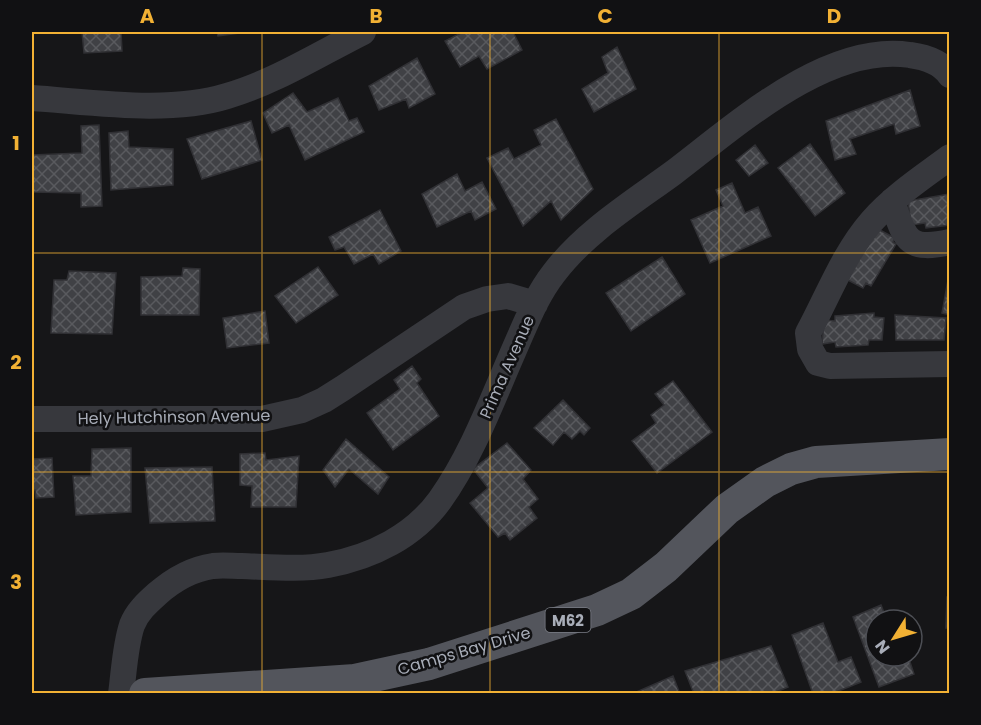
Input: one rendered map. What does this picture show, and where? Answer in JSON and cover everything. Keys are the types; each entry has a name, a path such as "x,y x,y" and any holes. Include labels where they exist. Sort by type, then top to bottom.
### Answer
{"main road":[{"name":"Camps Bay Drive","path":"144,693 355,680 429,664 597,610 631,594 666,567 727,509 765,482 791,469 816,462 950,454"}],"street":[{"path":"32,98 153,105 207,101 226,97 261,83 363,32"},
{"name":"Prima Avenue","path":"121,693 132,625 144,605 187,573 213,566 326,566 380,548 402,537 423,521 441,499 463,462 534,304 554,273 577,248 609,221 794,85 838,64 865,57 896,53 924,57 948,70"},
{"path":"950,156 892,201 872,222 855,244 808,333 810,349 818,363 830,366 950,364"},
{"path":"892,201 903,233 915,243 927,247 950,242"},
{"name":"Hely Hutchinson Avenue","path":"32,419 262,419 302,410 333,394 464,307 487,299 508,296 534,304"}],"building":[{"path":"82,32 121,32 122,51 84,53"},
{"path":"217,32 247,32 218,36"},
{"path":"463,32 513,32 522,50 487,69 479,56 460,67 445,41"},
{"path":"617,47 636,89 594,112 582,89 608,73 602,57"},
{"path":"417,58 435,94 409,108 406,99 379,110 369,86"},
{"path":"910,90 920,126 896,134 894,124 850,139 856,154 835,160 826,121"},
{"path":"293,93 307,112 338,98 349,121 357,118 364,132 305,160 289,125 272,133 263,113"},
{"path":"556,119 593,189 561,220 551,201 523,226 487,158 508,148 514,159 541,145 534,130"},
{"path":"251,121 262,160 202,179 187,139"},
{"path":"99,125 102,206 81,207 81,193 32,192 32,155 82,153 81,126"},
{"path":"128,131 129,147 173,149 173,185 111,190 109,133"},
{"path":"810,144 845,193 815,216 778,168"},
{"path":"755,145 768,163 749,176 736,160"},
{"path":"457,174 465,191 482,182 496,209 475,220 471,211 437,227 422,194"},
{"path":"732,183 745,213 758,207 771,236 710,263 691,220 723,206 716,190"},
{"path":"950,194 950,225 926,228 925,223 911,225 908,201"},
{"path":"380,210 401,251 379,264 373,254 354,264 344,247 335,250 329,237"},
{"path":"876,228 895,238 893,242 896,244 871,286 866,283 863,288 844,278"},
{"path":"662,257 685,294 631,331 606,293"},
{"path":"318,267 338,295 296,323 275,296"},
{"path":"183,268 200,269 199,315 141,315 141,277 182,276"},
{"path":"950,269 950,315 942,313"},
{"path":"69,271 116,273 112,334 51,333 54,280 67,280"},
{"path":"265,311 269,343 227,348 223,318"},
{"path":"874,313 874,317 884,318 882,340 869,340 868,345 836,347 835,342 822,344 824,320 835,321 835,316"},
{"path":"895,315 946,318 944,340 896,340"},
{"path":"412,366 421,379 417,383 439,416 393,450 367,413 400,389 394,380"},
{"path":"673,381 712,432 657,473 632,441 656,423 651,415 664,405 655,394"},
{"path":"563,400 590,428 584,435 580,431 572,439 564,432 553,445 534,428"},
{"path":"346,439 389,477 378,494 349,469 335,487 323,470"},
{"path":"507,443 531,470 523,479 538,499 529,507 537,518 510,540 505,533 498,537 470,503 488,488 473,469"},
{"path":"131,448 131,512 76,515 73,476 91,476 92,449"},
{"path":"265,453 266,460 299,456 296,507 251,507 252,486 240,485 240,454"},
{"path":"52,458 54,497 36,498 35,490 32,490 32,459"},
{"path":"212,467 215,521 150,523 145,468"},
{"path":"947,597 950,597 950,628 946,628"},
{"path":"864,612 864,647 853,617"},
{"path":"823,623 838,662 851,657 861,682 831,694 813,694 792,635"},
{"path":"771,646 788,687 771,694 694,694 685,671"},
{"path":"872,668 912,668 914,674 879,687"},
{"path":"673,676 680,694 632,694"}]}
